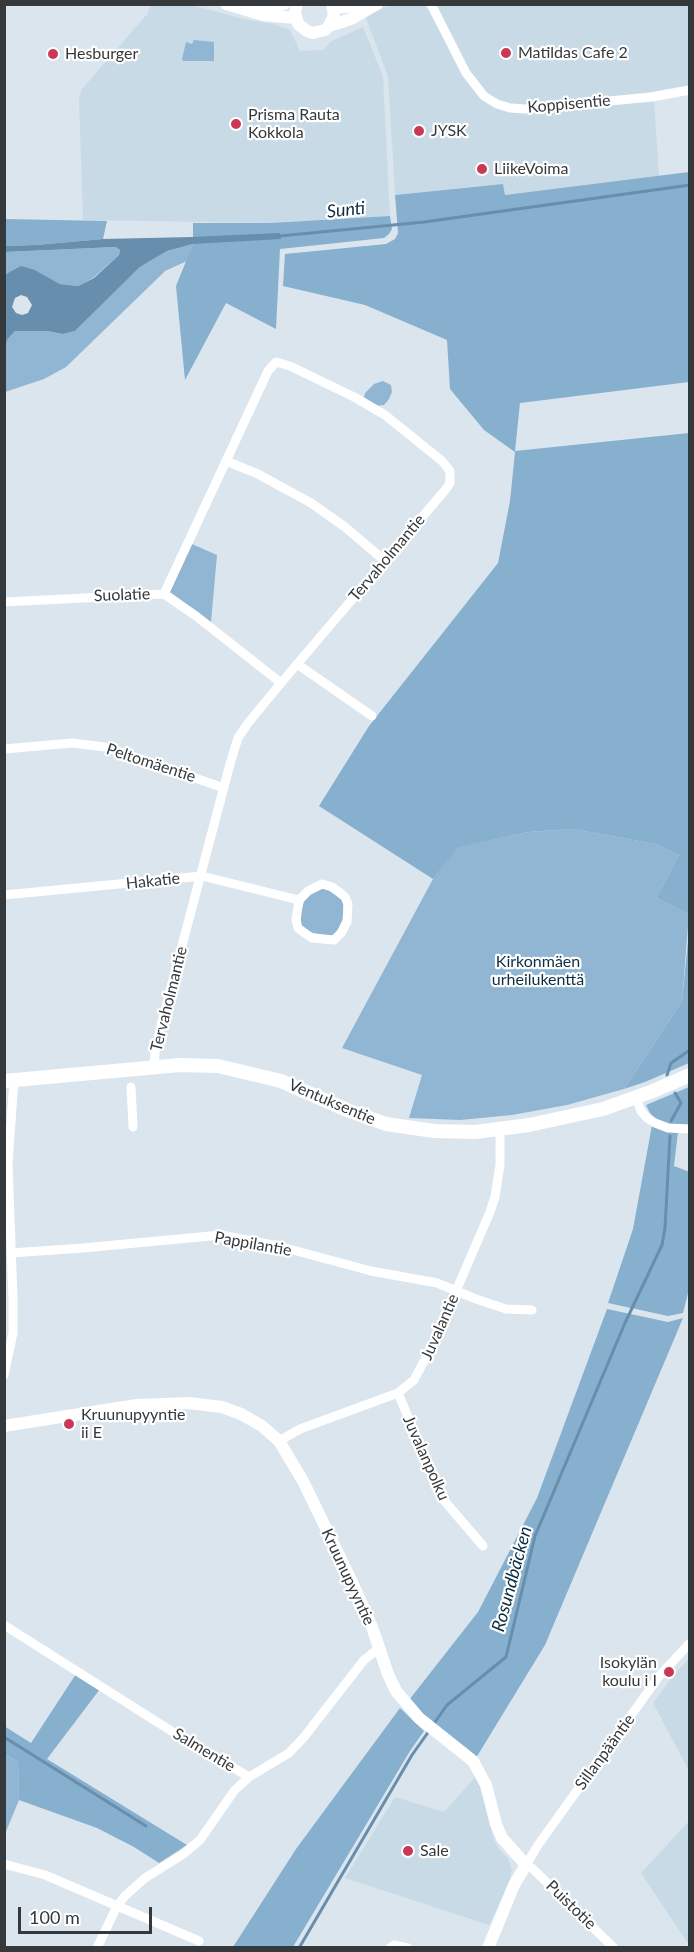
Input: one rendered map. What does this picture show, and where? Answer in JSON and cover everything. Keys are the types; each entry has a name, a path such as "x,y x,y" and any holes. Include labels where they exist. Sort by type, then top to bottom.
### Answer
{"main road":[{"name":"Ventuksentie","path":"9,1080 204,1065 239,1070 281,1081 368,1119 434,1131 500,1130 594,1111 636,1098 690,1075"}],"street":[{"path":"225,4 263,15 295,18"},
{"path":"248,10 284,4"},
{"path":"297,4 295,18 302,28 313,33 325,30 329,26 334,15 333,6 375,4"},
{"path":"329,26 351,19 375,4"},
{"name":"Koppisentie","path":"431,4 466,72 484,96 497,104 526,110 652,97 690,90"},
{"name":"Tervaholmantie","path":"154,1068 161,1025 238,738 281,683 446,489 450,483 450,471 442,461 385,415 354,397 285,364 276,362 268,371 164,594"},
{"path":"226,461 258,474 311,503 345,527 385,561"},
{"name":"Suolatie","path":"4,602 164,594 196,616 281,683"},
{"path":"297,664 372,716"},
{"name":"Peltomäentie","path":"4,749 72,743 105,747 224,788"},
{"name":"Hakatie","path":"4,895 202,876 299,900"},
{"path":"322,884 339,892 345,897 349,910 347,922 341,933 334,940 312,938 306,934 298,927 296,920 299,900 308,891 322,884"},
{"path":"4,1375 13,1333 8,1164 9,1080"},
{"path":"131,1087 133,1127"},
{"path":"636,1098 641,1111 655,1123 668,1128 690,1129"},
{"name":"Juvalantie","path":"279,1441 300,1429 398,1393 408,1387 420,1371 495,1197 500,1165 500,1130"},
{"name":"Pappilantie","path":"11,1253 220,1235 437,1283 506,1309 532,1310"},
{"name":"Juvalanpolku","path":"398,1393 442,1498 483,1546"},
{"name":"Kruunupyyntie","path":"4,1426 137,1405 189,1403 222,1407 241,1414 262,1426 279,1441 303,1481 372,1627 378,1649 396,1691 424,1722 473,1761 486,1785 502,1838 526,1865"},
{"name":"Salmentie","path":"4,1625 176,1734 249,1777 283,1757 299,1743 364,1660 378,1649"},
{"name":"Sillanpääntie","path":"526,1865 660,1675 690,1643"},
{"path":"97,1947 117,1906 125,1896 145,1878 182,1855 200,1840 234,1791 249,1777"},
{"path":"4,1864 45,1875 199,1941"},
{"path":"488,1947 514,1886 526,1865"},
{"name":"Puistotie","path":"526,1865 532,1868 614,1947"},
{"path":"390,1947 394,1945 408,1947"}],"shaded area":[{"path":"150,5 192,5 243,19 274,24 290,30 300,51 324,50 330,42 363,27 383,76 390,216 271,223 83,220 79,98 82,89 148,13"},
{"path":"390,5 425,5 474,90 527,112 654,99 659,176 505,195 503,184 395,195 388,76 365,16"},
{"path":"436,5 689,5 689,85 650,92 526,106 499,101 487,94 469,71"},
{"path":"689,172 689,382 520,403 515,451 689,433 689,914 656,898 679,855 655,844 573,829 528,832 457,848 433,879 319,806 369,726 498,563 510,501 515,452 484,430 450,389 447,340 365,305 283,286 285,254 386,244 395,239 398,233 395,195 503,184 505,195"},
{"path":"390,216 392,229 384,238 280,249 276,329 226,303 185,380 176,286 193,244 193,223 271,223"},
{"path":"4,219 107,221 103,239 5,246"},
{"path":"280,233 281,239 193,244 167,251 140,267 75,331 63,334 47,331 15,331 7,340 5,351 4,276 21,266 35,270 60,284 78,286 94,278 119,255 120,250 116,247 5,252 5,246 103,239","holes":["21,295 27,297 32,305 28,313 22,315 16,313 12,307 15,298"]},
{"path":"689,931 689,1063 624,1089 682,1001"},
{"path":"689,1087 689,1126 667,1125 650,1113 646,1105"},
{"path":"652,1125 678,1132 674,1166 690,1172 689,1289 683,1313 668,1316 608,1303 633,1229"},
{"path":"607,1309 668,1322 683,1318 545,1645 476,1758 427,1719 409,1700 478,1612 537,1498"},
{"path":"689,1659 689,1771 653,1703 676,1672"},
{"path":"76,1674 100,1689 47,1759 187,1845 159,1863 97,1828 19,1800 18,1762 5,1754 4,1726 31,1743"},
{"path":"400,1708 424,1731 293,1947 233,1947 296,1849"},
{"path":"475,1777 483,1790 493,1838 498,1848 508,1858 512,1869 509,1884 489,1925 345,1878 395,1797 444,1812"},
{"path":"689,1821 689,1945 641,1873"}],"green space":[{"path":"194,40 214,42 214,61 183,61 186,42 192,44"},
{"path":"193,244 187,261 165,271 66,367 44,379 5,392 5,351 7,340 15,331 47,331 63,334 75,331 140,267 167,251"},
{"path":"117,247 120,250 119,255 93,278 78,286 60,284 35,270 8,273 5,276 5,252"},
{"path":"383,381 391,385 392,392 384,405 376,406 364,397 365,393 374,384"},
{"path":"192,544 217,555 211,622 170,592"},
{"name":"Kirkonmäen urheilukenttä","path":"573,829 655,844 679,855 656,898 689,914 682,1001 624,1089 567,1105 512,1115 460,1120 409,1118 422,1075 342,1048 433,879 456,848 528,832"},
{"path":"328,889 343,901 344,916 337,932 331,936 308,932 301,926 301,910 305,900 312,892"},
{"path":"5,1754 18,1762 19,1800 5,1834"}],"waterway":[{"name":"Sunti","path":"280,236 424,222 690,185"},
{"name":"Rosundbäcken","path":"667,1075 671,1063 690,1050"},
{"path":"671,1121 681,1103 675,1093"},
{"name":"Rosundbäcken","path":"433,1725 447,1705 506,1657 535,1536 625,1323 662,1245 670,1136"},
{"name":"Rosundbäcken","path":"299,1948 412,1755 429,1731"},
{"path":"4,1737 146,1826"}],"place":[{"name":"Matildas Cafe 2","path":"506,53"},
{"name":"Hesburger","path":"53,54"},
{"name":"Prisma Rauta Kokkola","path":"236,124"},
{"name":"JYSK","path":"419,131"},
{"name":"LiikeVoima","path":"482,169"},
{"name":"Kruunupyyntie ii E","path":"69,1424"},
{"name":"Isokylän koulu i I","path":"669,1672"},
{"name":"Sale","path":"408,1851"}]}
